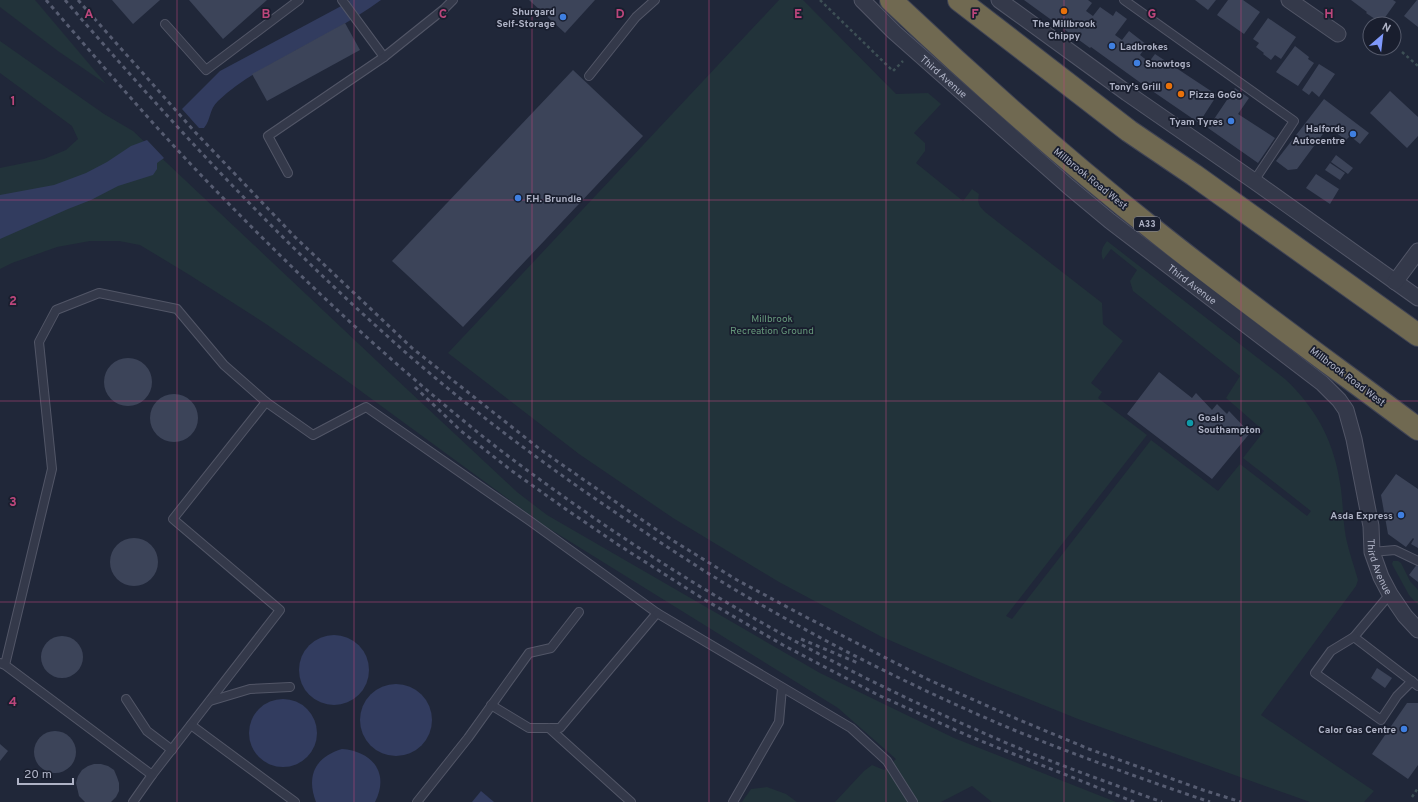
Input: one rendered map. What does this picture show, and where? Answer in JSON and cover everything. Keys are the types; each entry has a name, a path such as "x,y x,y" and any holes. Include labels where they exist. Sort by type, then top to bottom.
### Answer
{"highway":[{"name":"Millbrook Road West","path":"892,0 951,57 1054,148 1160,235 1418,429"},
{"path":"959,0 1130,131 1194,175 1418,336"}],"street":[{"name":"Third Avenue","path":"862,0 900,37 1068,186 1322,383 1339,400 1346,410 1354,439 1370,526 1372,552 1381,577 1390,594 1405,616 1418,630"},
{"path":"999,0 1127,93 1418,298"},
{"path":"1297,2 1338,34"},
{"path":"1395,282 1418,251"}],"lane":[{"path":"165,24 206,70 299,0"},
{"path":"288,173 268,136 384,57 444,9 453,0"},
{"path":"589,76 636,17 655,0"},
{"path":"1124,0 1294,121 1254,181"},
{"path":"344,2 384,57"},
{"path":"152,775 3,664 52,469 40,342 56,310 99,293 177,309 224,365 266,402 313,435 366,407 530,521 657,613 782,688 836,718 850,728 887,761 913,802"},
{"path":"133,802 152,775 280,610 173,519 266,402"},
{"path":"1372,552 1395,550 1418,561"},
{"path":"1354,637 1415,684 1397,696 1381,720 1316,673 1331,651 1354,637 1390,594"},
{"path":"417,802 468,738 529,653 551,648 579,612"},
{"path":"491,705 529,728 560,728 657,613"},
{"path":"210,701 250,689 290,687"},
{"path":"733,802 779,722 782,688"},
{"path":"126,699 147,731 172,750"},
{"path":"191,725 295,802"},
{"path":"549,728 631,802"}],"path":[{"path":"820,0 893,70 905,60"},
{"path":"1402,52 1418,66"},
{"path":"1412,797 1418,788"}],"green space":[{"path":"0,0 35,0 106,84 58,51 0,7"},
{"name":"Millbrook Recreation Ground","path":"779,0 803,0 896,94 928,93 941,104 914,133 925,143 925,151 916,163 963,201 972,189 979,194 979,204 985,212 1102,303 1103,324 1123,341 1091,383 1102,392 1098,398 1147,435 1006,616 1012,619 1151,440 1218,491 1240,464 1307,516 1311,511 1243,458 1264,431 1226,398 1240,376 1133,291 1130,281 1137,270 1111,249 1103,260 1102,250 1107,241 1285,379 1307,403 1323,429 1334,457 1341,489 1346,538 1358,580 1356,586 1261,715 1374,791 1364,802 1310,802 1078,719 981,680 880,636 779,582 673,518 579,454 448,353"},
{"path":"0,41 104,114 133,131 517,492 547,515 820,673 954,738 1116,802 992,802 972,786 941,802 835,802 864,771 872,765 884,770 896,759 838,708 545,526 343,378 266,324 188,274 140,245 119,241 90,241 57,247 12,263 0,269 0,168 44,159 66,150 78,139 72,126 0,73"},
{"path":"1393,561 1398,561 1401,563 1410,581 1418,590 1418,605 1409,595 1392,564"},
{"path":"767,787 786,794 797,802 742,802 751,789"}],"water":[{"path":"350,0 381,0 346,23 242,82 215,104 204,128 199,128 182,109 220,71"},
{"path":"147,140 164,158 157,163 157,169 153,175 118,186 91,200 0,239 0,195 54,185 86,173 107,162 131,146"},
{"path":"334,635 347,638 359,645 366,657 369,670 366,683 359,695 347,702 334,705 321,702 309,695 302,683 299,670 302,657 309,645 321,638"},
{"path":"396,684 416,690 426,700 432,720 426,740 416,750 396,756 376,750 366,740 360,720 366,700 376,690"},
{"path":"283,699 296,702 307,709 314,720 317,733 314,746 307,757 296,764 283,767 270,764 259,757 252,746 249,733 252,720 259,709 270,702"},
{"path":"342,749 362,754 370,759 375,765 379,773 380,782 379,791 375,802 316,802 312,784 315,769 319,762 325,757"},
{"path":"481,791 494,802 472,802"}],"building":[{"path":"112,0 160,0 133,24"},
{"path":"189,0 267,0 223,39"},
{"name":"Shurgard Self-Storage","path":"529,0 595,0 565,33"},
{"path":"1024,0 1088,0 1092,3 1086,11 1093,16 1100,7 1113,16 1116,11 1127,19 1115,35 1122,40 1129,31 1147,45 1140,55 1149,62 1155,54 1217,95 1199,123 1091,47 1090,48"},
{"path":"1195,0 1216,0 1208,10"},
{"path":"1228,0 1243,0 1260,12 1244,34 1217,15"},
{"path":"1351,0 1393,0 1396,2 1386,16 1370,16 1366,13 1367,12"},
{"path":"1418,0 1418,27 1404,16"},
{"path":"1268,18 1296,37 1281,59 1275,55 1271,60 1256,47 1259,43 1253,39"},
{"path":"345,23 360,50 267,101 252,74"},
{"path":"1295,46 1314,63 1298,86 1276,72"},
{"path":"1319,64 1335,74 1319,97 1312,91 1309,95 1302,90"},
{"name":"F.H. Brundle","path":"573,70 643,136 463,327 392,261"},
{"name":"Tyam Tyres","path":"1235,88 1249,98 1238,114 1275,138 1258,163 1208,128"},
{"path":"1390,91 1418,117 1418,136 1407,148 1370,113"},
{"name":"Halfords Autocentre","path":"1324,99 1369,133 1360,144 1350,136 1346,140 1328,127 1297,169 1288,170 1276,161"},
{"path":"1336,155 1353,168 1348,174 1331,162"},
{"path":"1330,163 1345,173 1340,180 1325,170"},
{"path":"1316,174 1339,189 1330,204 1306,188"},
{"path":"123,358 133,358 142,362 148,368 151,373 151,391 142,402 133,406 123,406 114,402 108,396 104,387 104,377 108,368 114,362"},
{"name":"Goals Southampton","path":"1159,372 1192,398 1196,393 1212,410 1217,404 1227,414 1229,411 1250,433 1212,479 1127,414"},
{"path":"169,394 179,394 188,398 194,404 197,409 197,427 188,438 179,442 169,442 160,438 154,432 150,423 150,413 154,404 160,398"},
{"name":"Asda Express","path":"1396,474 1418,489 1418,548 1411,544 1414,539 1413,538 1406,547 1388,534 1381,495"},
{"path":"129,538 139,538 148,542 154,548 157,553 157,571 148,582 139,586 129,586 120,582 114,576 110,567 110,557 114,548 120,542"},
{"path":"1418,563 1418,582 1409,575"},
{"path":"62,636 77,642 83,657 77,672 62,678 47,672 41,657 47,642"},
{"path":"1377,668 1392,678 1385,688 1371,678"},
{"name":"Calor Gas Centre","path":"1407,703 1418,703 1418,765 1408,779 1372,754"},
{"path":"55,731 70,737 76,752 70,767 55,773 40,767 34,752 40,737"},
{"path":"0,744 8,751 0,761"},
{"path":"94,764 108,766 114,770 119,783 119,791 111,802 85,802 79,796 76,783 78,776 82,770"}],"railway":[{"path":"46,0 179,152 297,272 399,366 470,426 522,467 625,539 673,570 772,629 823,656 926,707 1002,741 1162,802"},
{"path":"65,0 180,130 260,214 342,295 446,387 477,412 574,484 702,570 796,625 886,672 1009,728 1159,785 1210,802"},
{"path":"78,0 195,132 295,237 412,348 541,450 623,507 672,540 737,580 927,679 1089,749 1241,802"},
{"path":"415,387 461,431 512,471 617,544 705,600 783,645 878,695 971,737 1134,802"},
{"path":"801,639 858,663"}],"place":[{"name":"The Millbrook Chippy","path":"1064,11"},
{"name":"Shurgard Self-Storage","path":"563,17"},
{"name":"Ladbrokes","path":"1112,46"},
{"name":"Snowtogs","path":"1137,63"},
{"name":"Tony's Grill","path":"1169,86"},
{"name":"Pizza GoGo","path":"1181,94"},
{"name":"Tyam Tyres","path":"1231,121"},
{"name":"Halfords Autocentre","path":"1353,134"},
{"name":"F.H. Brundle","path":"518,198"},
{"name":"Goals Southampton","path":"1190,423"},
{"name":"Asda Express","path":"1401,515"},
{"name":"Calor Gas Centre","path":"1404,729"}]}
